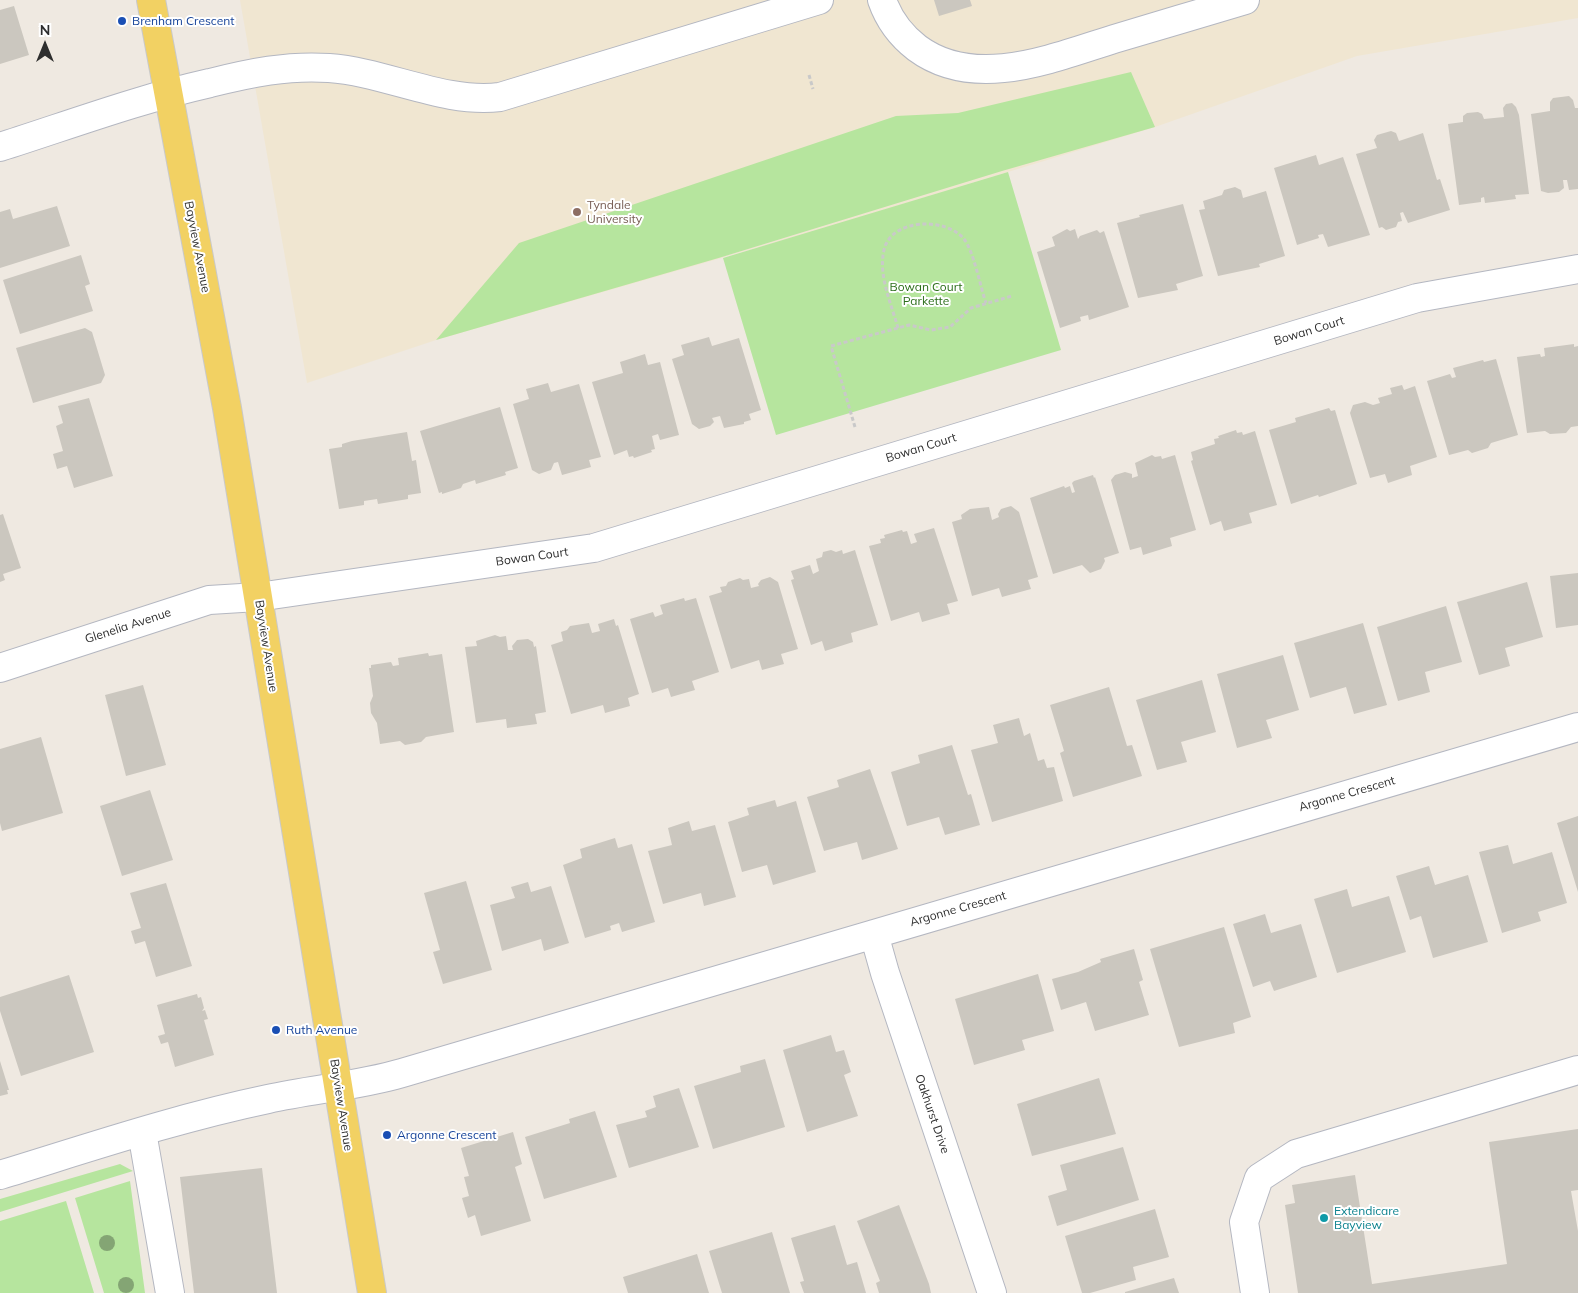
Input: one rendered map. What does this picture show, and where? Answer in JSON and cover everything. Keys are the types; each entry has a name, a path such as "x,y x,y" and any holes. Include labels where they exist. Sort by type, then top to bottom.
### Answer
{"main road":[{"name":"Bayview Avenue","path":"151,0 227,408 372,1293"}],"street":[{"path":"0,147 167,93 260,71 301,67 360,72 466,98 500,97 819,0"},
{"path":"882,0 888,16 904,38 928,56 958,67 989,70 1046,60 1245,0"},
{"name":"Bowan Court","path":"258,597 594,548 1417,298 1578,269"},
{"name":"Glenelia Avenue","path":"0,668 209,600 258,597"},
{"name":"Argonne Crescent","path":"338,1088 402,1074 1578,727"},
{"name":"Oakhurst Drive","path":"874,934 885,973 992,1293"},
{"path":"1255,1293 1244,1222 1259,1178 1296,1154 1578,1070"},
{"path":"0,1175 142,1132 268,1099 338,1088"},
{"path":"142,1132 170,1293"}],"path":[{"path":"808,75 813,89"},
{"path":"898,328 882,269 884,247 896,232 919,223 943,225 962,237 971,248 986,304"},
{"path":"856,427 831,346 909,325 931,330 950,327 971,308 1012,296"}],"shaded area":[{"name":"Tyndale University","path":"240,0 1578,0 1578,18 1357,56 1155,127 805,234 436,340 307,383"}],"green space":[{"path":"1131,72 1155,127 1002,171 722,257 436,340 519,243 896,116 958,113"},
{"name":"Bowan Court Parkette","path":"1008,172 1061,350 776,435 723,258"},
{"path":"120,1164 133,1171 0,1212 0,1199"},
{"path":"130,1181 145,1293 104,1293 75,1198"},
{"path":"66,1201 94,1293 0,1293 0,1221"}],"building":[{"path":"934,0 970,0 972,6 939,16"},
{"path":"14,6 29,55 0,64 0,10"},
{"path":"1569,96 1573,100 1575,108 1578,108 1578,189 1569,190 1567,180 1563,180 1564,188 1559,192 1548,193 1541,191 1531,114 1550,111 1550,102 1553,98"},
{"path":"1512,103 1519,115 1529,194 1515,195 1516,199 1485,203 1484,197 1481,198 1481,202 1459,205 1448,124 1463,122 1463,116 1467,113 1478,112 1482,114 1484,119 1504,117 1503,108 1506,104"},
{"path":"1391,131 1396,133 1399,141 1423,133 1437,180 1440,179 1450,210 1408,223 1403,212 1400,213 1402,221 1398,222 1396,227 1386,230 1382,227 1379,228 1356,154 1377,148 1374,140 1377,135"},
{"path":"1316,155 1319,165 1343,157 1370,235 1328,247 1323,234 1318,235 1319,238 1297,245 1274,168"},
{"path":"1235,187 1241,190 1243,198 1266,191 1285,256 1259,264 1260,267 1218,276 1199,210 1205,209 1203,201 1222,195 1224,190"},
{"path":"1183,204 1203,276 1176,284 1178,290 1138,298 1117,223 1140,217 1139,215"},
{"path":"57,206 70,246 0,268 0,212 10,209 13,219"},
{"path":"1067,229 1070,231 1075,229 1078,239 1080,236 1097,230 1100,233 1104,231 1129,307 1089,320 1088,315 1080,317 1081,321 1060,328 1037,252 1055,246 1052,237"},
{"path":"81,255 90,284 85,286 93,311 20,334 3,280"},
{"path":"85,328 92,332 105,375 101,383 33,403 16,348"},
{"path":"709,337 712,346 739,338 761,410 749,414 751,420 744,422 744,424 724,428 720,416 712,418 714,422 710,426 699,429 692,424 672,359 684,355 681,345"},
{"path":"1574,344 1574,347 1578,346 1578,426 1571,427 1566,433 1550,434 1545,431 1527,433 1517,357 1540,354 1541,357 1545,356 1544,348"},
{"path":"645,354 648,365 660,362 679,435 660,440 658,434 652,436 655,449 651,450 652,452 634,458 633,456 629,457 627,450 614,455 592,382 623,373 620,362"},
{"path":"1496,359 1518,435 1491,443 1488,448 1472,453 1468,450 1449,455 1427,381 1450,374 1452,378 1456,377 1453,368 1483,360 1484,362"},
{"path":"548,383 551,392 579,384 601,457 589,460 591,467 562,475 558,462 554,463 551,470 539,474 532,470 513,404 529,399 526,389"},
{"path":"1402,385 1404,390 1415,386 1437,457 1410,466 1412,475 1388,483 1385,474 1370,478 1350,413 1353,405 1365,402 1373,405 1380,403 1378,398 1392,394 1390,388"},
{"path":"89,398 113,476 74,488 67,466 57,469 53,454 63,451 56,426 63,423 58,406"},
{"path":"500,407 518,468 505,472 506,475 476,484 475,480 463,484 461,488 442,494 442,492 439,493 420,431"},
{"path":"1329,408 1331,411 1335,410 1357,484 1291,504 1269,430 1296,422 1295,418"},
{"path":"1236,430 1237,433 1242,432 1243,435 1255,431 1277,505 1249,513 1252,523 1224,531 1221,521 1210,525 1191,461 1193,460 1191,452 1215,444 1214,439 1219,438 1218,436"},
{"path":"407,432 412,461 416,460 421,493 408,495 408,499 378,504 377,499 364,501 364,505 339,509 329,449 342,447 342,444 352,441"},
{"path":"1152,455 1155,457 1161,456 1162,459 1175,455 1196,530 1170,538 1172,546 1143,555 1141,547 1130,550 1111,480 1115,475 1125,472 1132,474 1132,478 1138,476 1135,463"},
{"path":"1093,475 1119,553 1104,558 1105,561 1101,569 1090,573 1082,565 1053,574 1030,498 1064,486 1065,488 1070,486 1072,493 1075,492 1072,483 1074,481"},
{"path":"1011,506 1019,512 1038,577 1028,580 1031,589 1002,597 999,588 972,596 952,522 962,519 961,515 970,509 989,507 992,520 999,517 998,514 1001,509"},
{"path":"3,514 21,568 3,574 5,580 0,582 0,515"},
{"path":"934,528 958,601 947,604 950,614 922,622 919,612 891,621 869,546 881,543 880,539 885,538 884,535 902,530 903,532 907,531 911,544 917,542 914,534"},
{"path":"831,550 836,552 842,550 843,554 855,550 878,625 851,633 853,642 825,651 822,641 811,645 791,580 794,579 791,571 810,565 813,574 819,571 816,559 822,557 823,552"},
{"path":"1578,573 1578,625 1556,628 1550,576"},
{"path":"770,577 778,582 798,649 781,654 784,664 762,670 759,660 731,669 709,596 722,592 720,587 726,586 728,582 740,578 743,580 749,579 751,588 759,586 758,584 761,580"},
{"path":"1527,582 1543,637 1505,648 1510,666 1479,675 1457,602"},
{"path":"684,598 685,601 696,598 719,672 692,681 695,690 671,697 668,688 652,693 630,619 653,612 655,617 663,614 660,605"},
{"path":"1446,606 1462,662 1425,672 1430,692 1398,701 1377,627"},
{"path":"614,619 616,626 618,625 639,694 628,698 630,706 605,713 603,705 571,714 551,645 563,641 561,632 567,630 570,626 589,623 592,633 600,631 598,624"},
{"path":"1363,623 1387,705 1354,714 1346,687 1310,698 1294,643"},
{"path":"495,635 500,637 506,636 508,650 513,650 512,646 517,640 528,639 533,642 534,647 536,646 546,712 535,714 537,724 507,728 506,719 476,723 465,647 477,646 476,641"},
{"path":"428,653 429,656 442,654 454,732 426,737 421,742 405,745 400,741 380,744 377,723 371,713 370,703 373,696 369,668 371,668 371,665 391,662 393,666 399,665 398,658"},
{"path":"1283,655 1299,710 1266,720 1272,738 1237,748 1217,674"},
{"path":"1202,680 1216,732 1181,742 1187,762 1157,770 1136,700"},
{"path":"143,685 166,765 126,776 105,695"},
{"path":"1109,687 1127,746 1132,745 1142,776 1073,797 1060,753 1064,751 1050,705"},
{"path":"1019,718 1024,736 1030,733 1038,761 1044,759 1047,768 1054,767 1063,801 992,822 971,750 998,743 993,725"},
{"path":"41,737 63,813 2,831 0,823 0,749"},
{"path":"952,745 968,795 971,794 980,825 945,835 939,817 907,826 891,772 920,763 918,755"},
{"path":"870,769 898,849 862,860 857,842 824,851 807,797 839,787 837,780"},
{"path":"150,790 173,860 122,876 100,806"},
{"path":"775,800 777,807 796,801 816,872 773,885 767,865 742,872 728,822 749,815 747,808"},
{"path":"1578,816 1578,892 1557,823"},
{"path":"689,821 692,831 715,825 736,897 704,906 701,893 663,904 648,851 672,845 668,828"},
{"path":"615,838 618,848 632,844 655,922 622,932 619,923 610,926 611,930 585,938 563,865 582,858 580,849"},
{"path":"1508,845 1513,864 1552,852 1567,903 1538,912 1541,921 1502,933 1479,852"},
{"path":"1429,866 1435,885 1468,875 1488,942 1433,958 1421,916 1410,920 1396,876"},
{"path":"466,881 492,970 443,984 433,952 440,950 424,893"},
{"path":"528,882 531,892 551,886 569,943 544,951 541,939 502,951 490,905 515,898 511,887"},
{"path":"166,883 192,966 156,977 145,941 135,944 131,931 141,928 130,893"},
{"path":"1347,889 1352,907 1389,896 1406,952 1337,973 1314,899"},
{"path":"1265,914 1271,933 1301,924 1317,977 1274,991 1270,981 1253,987 1233,924"},
{"path":"1224,927 1251,1017 1233,1023 1235,1033 1179,1047 1150,949"},
{"path":"1134,949 1143,980 1139,982 1149,1015 1095,1031 1086,1002 1061,1010 1052,979 1078,972 1101,962 1100,959"},
{"path":"1038,974 1054,1031 1022,1040 1025,1050 974,1065 955,999"},
{"path":"69,975 94,1052 21,1076 0,1011 0,997"},
{"path":"197,994 198,998 201,997 204,1008 202,1011 205,1010 208,1019 204,1020 214,1055 175,1067 168,1042 161,1044 158,1036 165,1034 157,1005"},
{"path":"831,1035 836,1052 844,1050 851,1072 844,1075 858,1116 807,1132 783,1050"},
{"path":"765,1059 785,1127 713,1149 694,1086 741,1072 740,1066"},
{"path":"0,1061 9,1090 7,1090 8,1094 0,1096"},
{"path":"1099,1078 1116,1134 1032,1156 1017,1104"},
{"path":"679,1088 699,1147 629,1168 616,1125 647,1117 645,1111 656,1107 653,1096"},
{"path":"595,1111 617,1177 544,1199 525,1137 570,1123 569,1119"},
{"name":"Extendicare Bayview","path":"1578,1129 1578,1190 1571,1191 1578,1231 1578,1293 1298,1293 1285,1205 1295,1203 1292,1185 1355,1175 1372,1284 1507,1264 1489,1142"},
{"path":"513,1132 522,1164 515,1167 531,1221 481,1236 475,1215 468,1218 462,1198 469,1196 464,1177 469,1176 461,1148"},
{"path":"1123,1147 1139,1200 1057,1226 1048,1196 1067,1190 1060,1165"},
{"path":"262,1168 277,1293 194,1293 180,1177"},
{"path":"899,1205 931,1293 879,1293 876,1283 880,1281 857,1221"},
{"path":"1155,1209 1169,1257 1133,1267 1136,1280 1090,1293 1082,1293 1065,1236"},
{"path":"835,1225 847,1265 857,1262 866,1293 804,1293 800,1282 804,1281 791,1238"},
{"path":"772,1232 790,1293 722,1293 709,1251"},
{"path":"697,1254 709,1293 628,1293 623,1277"},
{"path":"1174,1278 1179,1293 1125,1293 1125,1292"}],"place":[{"name":"Brenham Crescent","path":"122,21"},
{"name":"Tyndale University","path":"577,212"},
{"name":"Ruth Avenue","path":"276,1030"},
{"name":"Argonne Crescent","path":"387,1135"},
{"name":"Extendicare Bayview","path":"1324,1218"}]}
